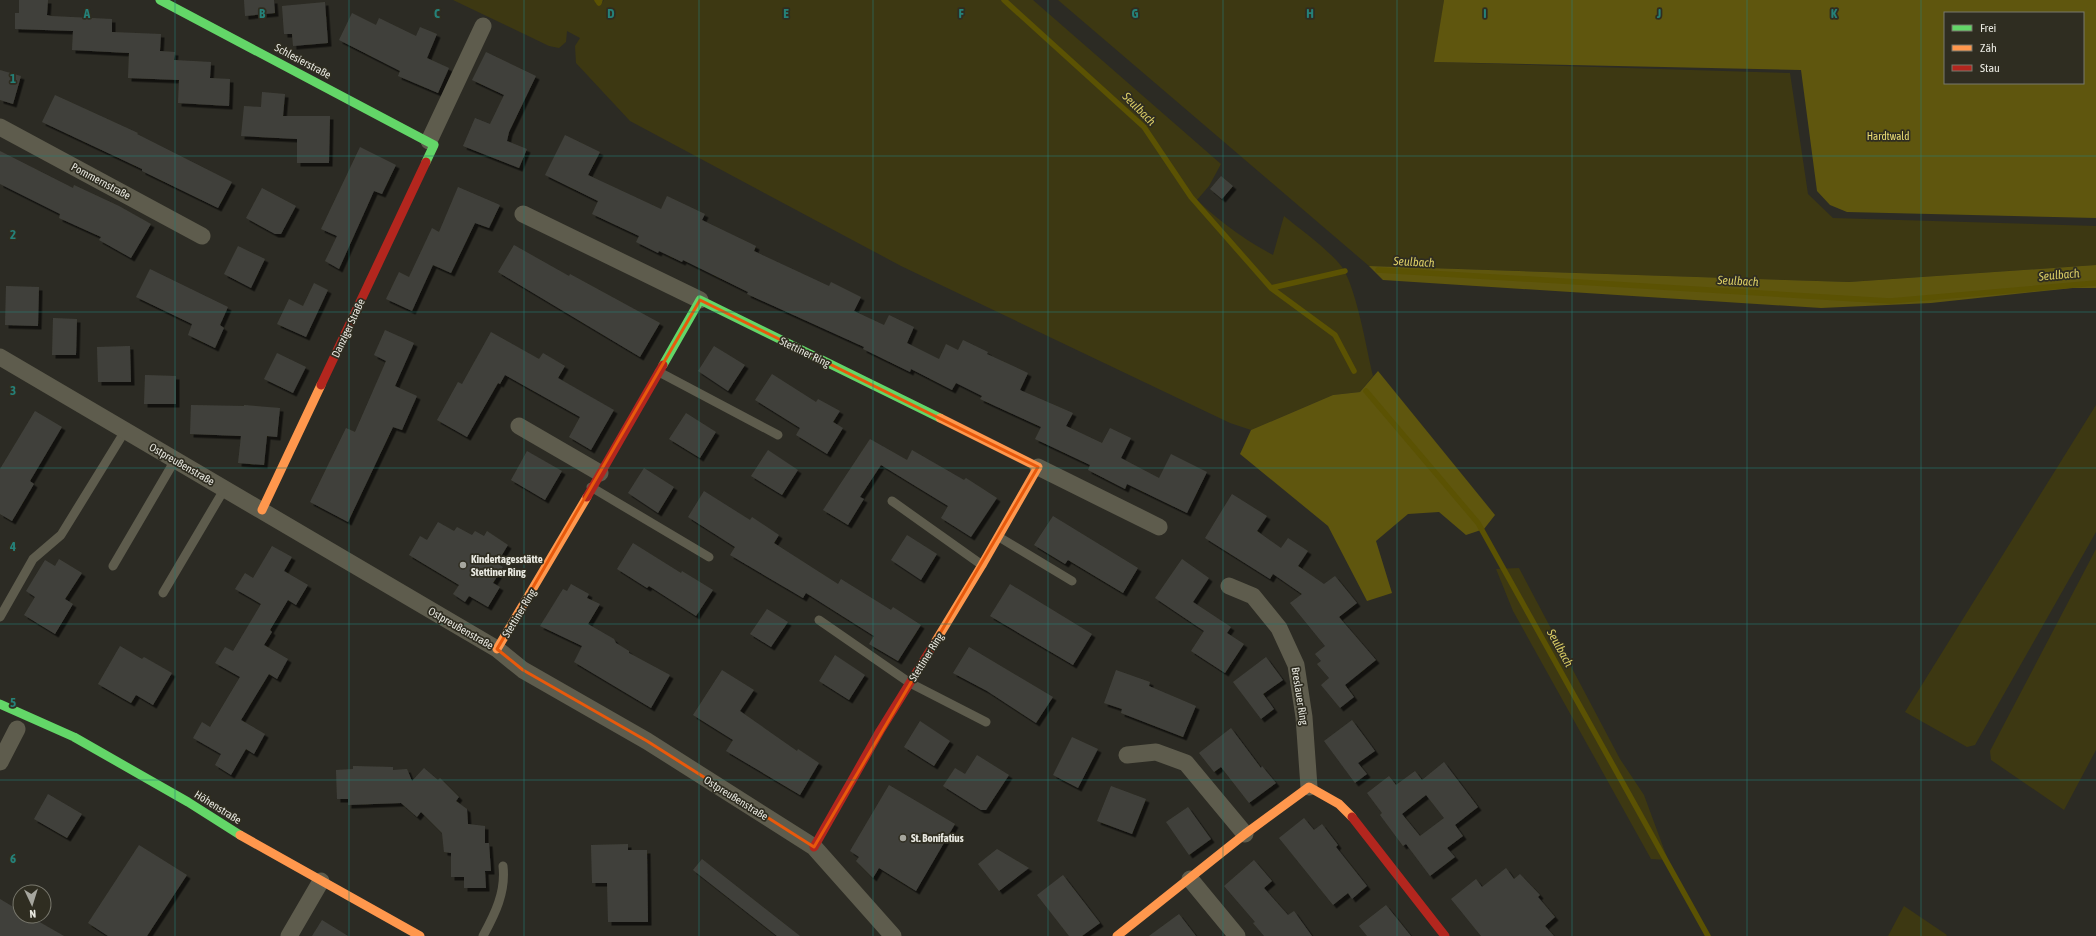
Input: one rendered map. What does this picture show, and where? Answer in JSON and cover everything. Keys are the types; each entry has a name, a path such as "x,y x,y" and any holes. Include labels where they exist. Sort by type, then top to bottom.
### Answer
{"street":[{"name":"Schlesierstraße","path":"160,0 432,143"},
{"name":"Danziger Straße","path":"262,510 432,143 483,26"},
{"name":"Pommernstraße","path":"0,127 202,236"},
{"name":"Stettiner Ring","path":"523,214 1159,527"},
{"name":"Stettiner Ring","path":"497,649 555,553 591,487 700,300"},
{"name":"Ostpreußenstraße","path":"0,357 497,649 523,670 647,741 814,847 893,936"},
{"path":"519,426 600,473"},
{"name":"Stettiner Ring","path":"814,847 880,730 982,565 1038,467"},
{"name":"Breslauer Ring","path":"1229,586 1253,596 1279,628 1296,665 1304,717 1309,787"},
{"name":"Höhenstraße","path":"0,704 74,737 188,802 257,846 420,936"},
{"path":"0,762 17,729"},
{"path":"1127,755 1156,752 1186,763 1245,834"},
{"path":"1117,936 1245,834 1309,787 1340,804 1355,820 1445,936"},
{"path":"1190,879 1237,936"},
{"path":"289,936 321,881"}],"lane":[{"path":"659,372 778,435"},
{"path":"0,617 33,559 61,535 125,431"},
{"path":"113,566 175,460"},
{"path":"591,487 709,557"},
{"path":"163,593 225,488"},
{"path":"892,501 982,565"},
{"path":"998,537 1072,581"},
{"path":"820,620 910,683 986,722"},
{"path":"482,936 501,898 505,879 503,866"}],"highlighted area":[{"path":"700,300 1038,467 814,847 647,741 523,670 497,649"}],"shaded area":[{"path":"453,0 598,0 596,3 601,4 604,0 1033,0 1221,164 1209,186 1197,200 1215,216 1252,243 1273,255 1284,216 1322,247 1342,267 1357,304 1373,376 1360,392 1333,395 1251,430 1230,423 901,266 630,121 576,63 575,46 580,38 567,31 566,42 559,48 549,46"},
{"path":"1058,0 1444,0 1435,62 1790,73 1808,194 1833,218 2096,226 2096,265 1849,282 1369,266"},
{"path":"2096,405 2096,532 1975,745 1967,747 1905,712"},
{"path":"2096,549 2096,750 2064,810 1991,760 1990,751"},
{"path":"1519,568 1620,759 1644,795 1668,860 1651,859 1513,611 1496,569"},
{"path":"1904,906 1947,935 1888,936"}],"green space":[{"name":"Hardtwald","path":"1444,0 2096,0 2096,218 1847,212 1830,205 1817,191 1801,70 1434,62"},
{"path":"2096,265 2096,288 2073,288 1931,303 1821,308 1383,280 1369,266 1849,282"},
{"path":"1378,371 1495,515 1484,529 1466,535 1439,512 1408,514 1376,541 1392,593 1367,601 1328,526 1240,454 1251,430 1333,395 1360,392"}],"building":[{"path":"19,0 48,0 47,15 51,16 112,19 112,32 161,34 160,51 175,52 174,60 211,62 210,78 230,79 229,106 178,103 179,80 128,78 129,53 72,50 73,31 15,29 15,13 19,13"},
{"path":"244,0 274,0 275,13 245,16"},
{"path":"325,2 328,43 293,46 292,34 284,34 282,6"},
{"path":"352,13 376,25 379,18 416,36 420,27 437,34 427,58 449,68 438,93 398,76 400,71 339,40"},
{"path":"486,52 536,76 509,132 507,141 527,149 519,168 463,146 475,118 490,124 504,95 472,80"},
{"path":"0,70 21,76 13,104 0,100"},
{"path":"262,92 285,94 283,116 330,116 329,163 297,163 297,139 241,136 244,106 261,107"},
{"path":"55,95 138,133 137,134 232,182 218,208 142,171 142,169 42,122"},
{"path":"565,135 600,152 588,175 661,209 667,196 705,214 702,220 756,246 754,251 829,286 831,282 861,297 854,311 884,325 889,315 914,327 907,343 939,359 946,344 958,350 963,340 988,352 987,354 1028,373 1020,390 1073,413 1066,426 1102,443 1110,428 1131,438 1121,458 1159,478 1171,454 1207,472 1187,513 1127,484 1125,489 1088,470 1090,465 1035,439 1041,427 980,399 982,396 956,383 952,390 911,369 910,372 863,349 864,347 747,294 748,292 683,260 682,262 659,251 658,253 636,242 639,236 592,214 598,201 545,175"},
{"path":"360,147 396,165 382,194 374,191 339,269 325,261 337,236 321,229"},
{"path":"0,151 73,188 74,185 119,206 151,224 131,258 99,240 101,237 59,218 60,214 0,184"},
{"path":"1221,176 1233,186 1222,199 1210,189"},
{"path":"458,187 500,205 489,228 475,223 451,273 433,265 412,311 386,299 399,272 409,277 432,228 439,232"},
{"path":"262,188 296,206 281,234 275,234 246,218"},
{"path":"514,245 569,276 570,274 660,323 640,357 498,272"},
{"path":"238,246 265,259 251,288 224,274"},
{"path":"150,269 228,307 220,325 224,328 215,348 188,335 192,324 136,297"},
{"path":"314,283 328,290 306,337 277,324 289,299 303,306"},
{"path":"6,286 39,287 38,326 5,325"},
{"path":"53,318 77,319 76,355 52,355"},
{"path":"385,330 414,343 395,386 417,396 402,430 393,427 348,522 310,502 346,428 355,432 386,361 374,355"},
{"path":"491,332 539,359 543,353 565,366 558,378 614,410 591,450 569,437 580,417 505,375 500,384 498,383 467,437 437,420 458,382 462,384"},
{"path":"130,346 131,382 98,382 97,347"},
{"path":"714,346 745,365 728,391 698,371"},
{"path":"277,353 306,367 293,393 264,379"},
{"path":"772,374 816,402 818,399 840,411 833,422 843,428 827,454 796,435 800,428 755,400"},
{"path":"145,375 176,376 176,404 144,404"},
{"path":"191,405 244,405 280,408 277,437 267,436 264,465 238,463 241,436 190,434"},
{"path":"35,411 62,427 30,481 34,484 12,521 0,514 0,469"},
{"path":"686,413 716,432 700,458 669,439"},
{"path":"870,439 907,460 912,450 964,480 966,478 997,498 971,537 941,518 948,506 881,465 860,497 864,499 848,525 823,510"},
{"path":"768,450 798,470 782,495 751,476"},
{"path":"527,451 562,471 545,500 511,480"},
{"path":"644,468 674,487 658,513 628,493"},
{"path":"704,491 750,520 752,517 779,535 774,543 838,584 841,579 891,610 893,607 921,625 898,661 869,644 874,636 806,593 803,598 730,555 735,547 688,517"},
{"path":"1232,494 1267,516 1257,531 1281,548 1288,538 1308,551 1298,566 1324,584 1335,576 1357,603 1339,617 1376,660 1345,685 1354,697 1340,708 1321,685 1329,678 1317,664 1321,661 1315,654 1325,646 1290,603 1302,594 1273,574 1270,579 1205,538"},
{"path":"1053,516 1138,568 1123,593 1068,560 1065,564 1034,545"},
{"name":"Kindertagesstätte Stettiner Ring","path":"438,522 454,531 457,527 472,535 475,531 484,536 487,531 508,545 497,563 503,567 493,583 500,587 488,607 469,596 465,602 453,594 459,585 409,555 420,536 427,540"},
{"path":"907,535 937,554 921,580 891,560"},
{"path":"633,543 681,573 682,571 713,590 696,616 649,586 647,588 617,569"},
{"path":"272,546 292,557 284,571 308,585 296,605 288,600 270,630 272,632 264,645 288,659 277,679 269,674 241,720 265,734 254,754 246,749 231,775 215,765 221,754 193,738 202,722 210,727 240,677 215,663 225,647 233,651 261,604 235,589 245,573 253,578"},
{"path":"59,559 82,573 65,599 73,604 55,634 24,615 35,597 26,591 45,560 55,566"},
{"path":"1182,559 1209,578 1193,602 1231,627 1227,633 1244,644 1225,673 1191,651 1204,631 1155,598"},
{"path":"571,584 589,594 587,598 600,604 588,624 614,639 616,643 629,651 629,653 670,675 651,708 574,662 582,646 540,626 563,589 567,591"},
{"path":"1010,584 1092,634 1073,665 990,616"},
{"path":"767,609 788,622 771,647 750,634"},
{"path":"120,646 142,659 144,657 172,673 153,705 136,695 131,703 98,684"},
{"path":"969,647 1053,697 1036,723 987,691 953,673"},
{"path":"835,655 865,675 849,700 819,681"},
{"path":"1266,657 1283,680 1263,694 1274,709 1261,719 1233,682"},
{"path":"722,670 754,690 740,711 797,751 798,749 819,763 800,795 726,751 733,740 693,715"},
{"path":"1116,670 1150,682 1149,686 1196,706 1183,737 1121,713 1122,709 1104,703"},
{"path":"1352,720 1375,751 1358,763 1367,774 1355,783 1324,741"},
{"path":"920,721 950,741 934,766 904,747"},
{"path":"1231,728 1261,768 1262,766 1276,783 1249,803 1221,767 1214,772 1199,753"},
{"path":"1072,737 1098,749 1078,788 1053,775"},
{"path":"977,755 1009,775 986,810 981,810 943,786 955,768 965,774"},
{"path":"1444,762 1478,807 1455,825 1463,836 1447,848 1455,857 1430,876 1406,844 1403,846 1380,815 1382,813 1367,793 1389,776 1396,785 1415,771 1422,780","holes":["1426,795 1444,818 1420,836 1402,814"]},
{"path":"353,766 393,767 393,770 407,769 412,781 424,768 438,780 440,778 459,797 456,801 467,809 468,824 485,826 485,843 489,843 491,871 485,871 486,888 464,888 464,877 451,877 451,853 444,852 442,833 421,812 417,817 401,803 348,805 348,799 337,799 336,770 353,769"},
{"name":"St. Bonifatius","path":"889,785 955,824 916,891 879,868 873,878 856,861 859,857 850,851"},
{"path":"1111,786 1146,799 1132,834 1097,821"},
{"path":"48,794 82,814 67,838 34,819"},
{"path":"1188,807 1211,839 1189,855 1166,822"},
{"path":"1304,818 1314,830 1322,824 1338,845 1336,847 1367,886 1352,899 1348,893 1333,905 1279,838"},
{"path":"628,844 628,850 647,850 648,922 608,922 607,883 592,883 591,845"},
{"path":"139,845 187,875 147,936 108,936 88,923"},
{"path":"997,849 1029,868 999,891 978,864"},
{"path":"702,859 800,936 777,936 693,870"},
{"path":"1254,860 1272,881 1264,888 1288,915 1294,911 1312,936 1264,936 1253,923 1255,922 1224,886"},
{"path":"1506,868 1514,879 1520,874 1540,895 1538,897 1555,917 1545,926 1554,936 1481,936 1451,899 1476,879 1482,887"},
{"path":"1063,875 1100,923 1082,936 1069,936 1037,895"},
{"path":"0,899 12,906 12,924 43,924 64,936 0,936"},
{"path":"1386,905 1411,936 1367,936 1359,926"},
{"path":"1179,914 1196,936 1149,936"},
{"path":"322,920 348,936 312,936"}],"waterway":[{"name":"Seulbach","path":"597,0 599,3 600,0"},
{"name":"Seulbach","path":"1004,0 1144,127 1191,197 1271,288 1335,335 1354,371"},
{"name":"Seulbach","path":"1378,270 1890,301 2096,283"},
{"name":"Seulbach","path":"1271,288 1345,271"},
{"name":"Seulbach","path":"1366,391 1478,523 1708,936"}],"traffic: fast":[{"path":"160,0 434,145 426,162"},
{"path":"663,365 700,300 940,418"},
{"path":"0,704 74,737 188,802 240,835"}],"traffic: slow":[{"path":"262,510 321,385"},
{"path":"934,644 982,565 1038,467 940,418"},
{"path":"497,649 587,497"},
{"path":"1117,936 1245,834 1309,787 1339,804 1352,817"},
{"path":"240,835 420,936"}],"traffic: jam":[{"path":"321,385 426,162"},
{"path":"587,497 663,365"},
{"path":"814,847 880,731 934,644"},
{"path":"1352,817 1445,936"}],"place":[{"name":"Kindertagesstätte Stettiner Ring","path":"463,565"},
{"name":"St. Bonifatius","path":"903,838"}]}
